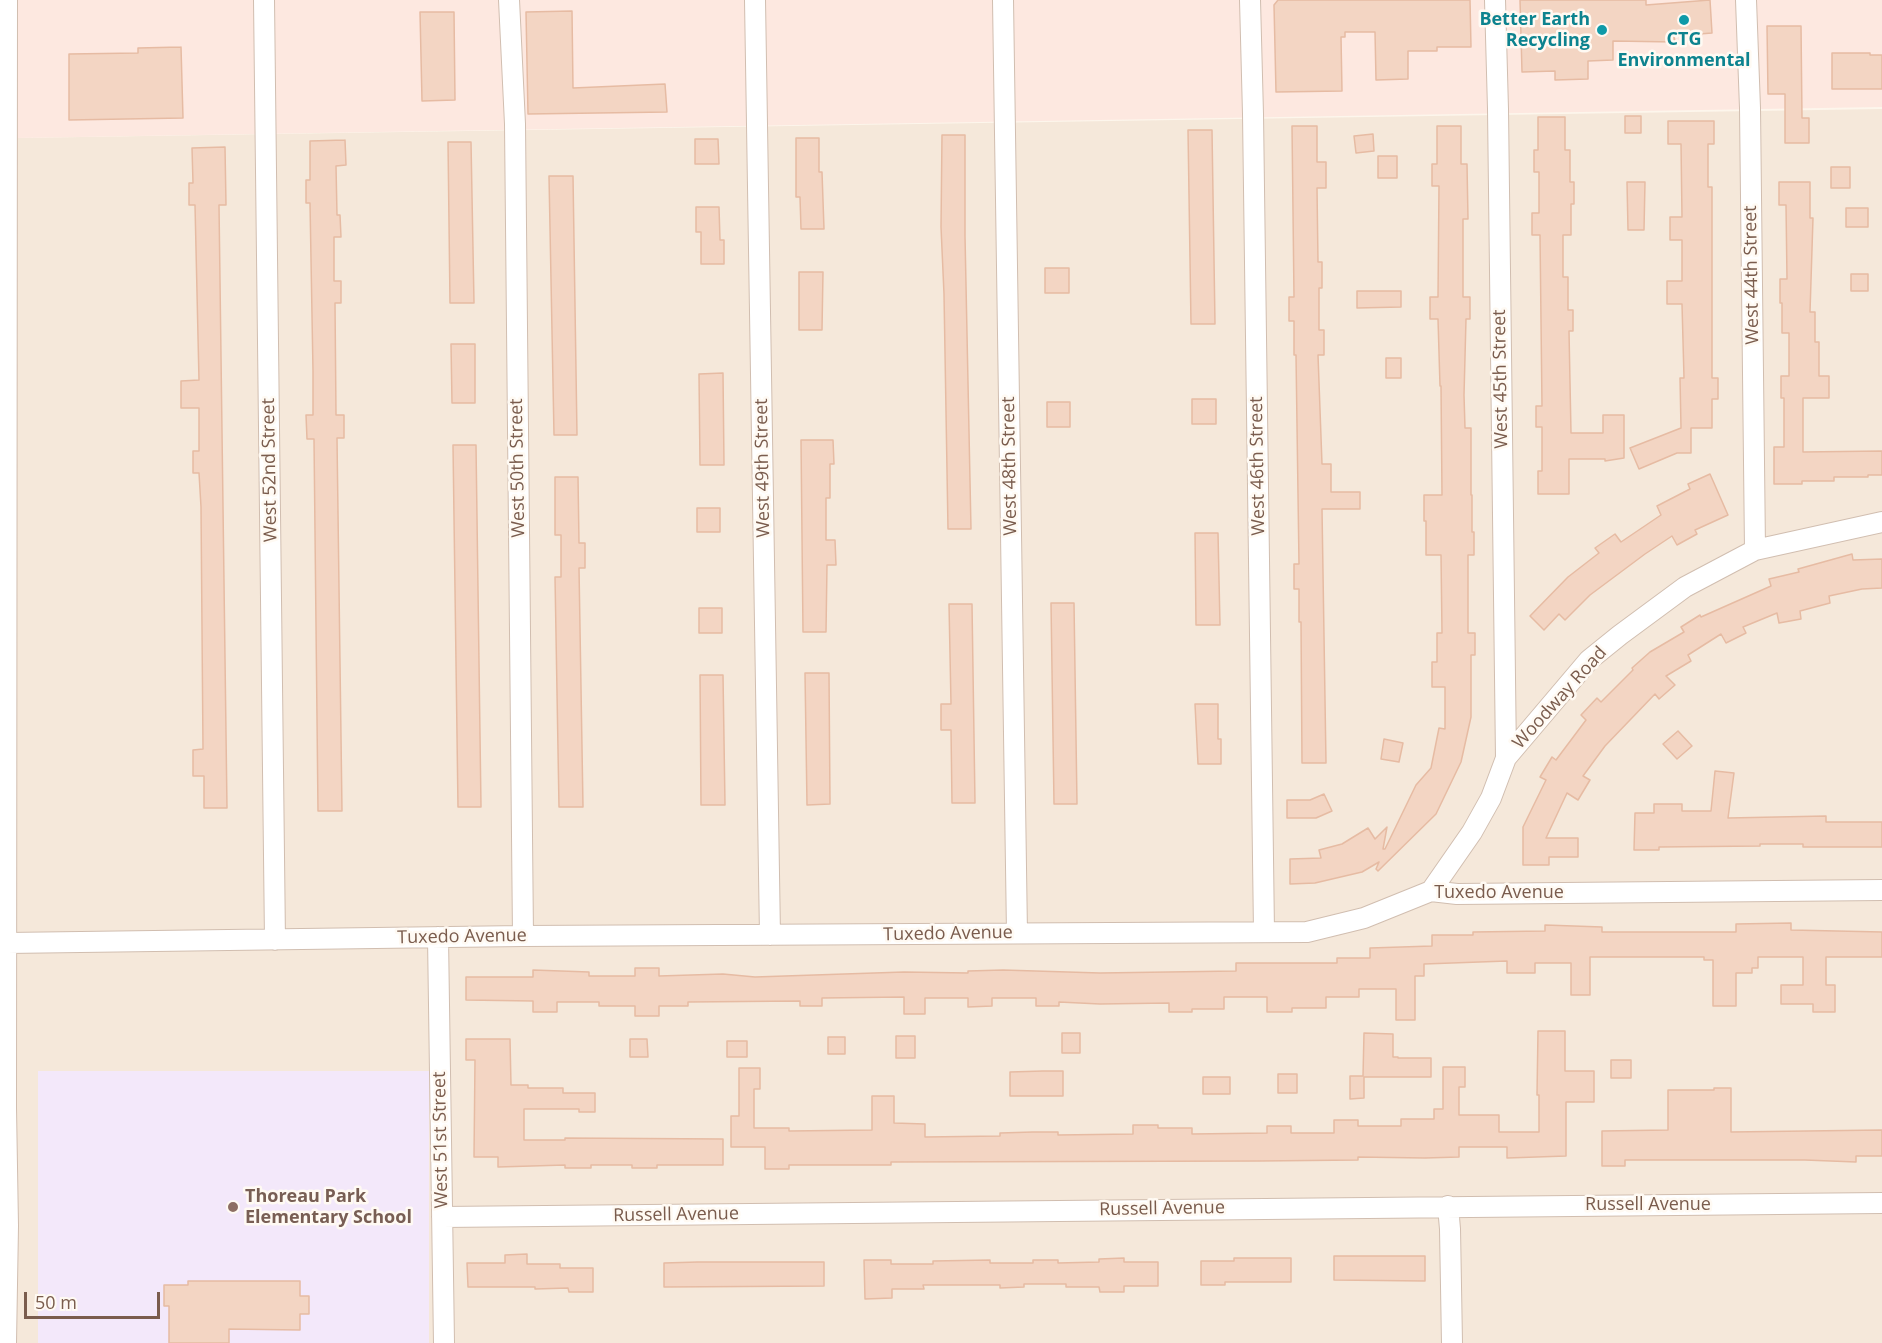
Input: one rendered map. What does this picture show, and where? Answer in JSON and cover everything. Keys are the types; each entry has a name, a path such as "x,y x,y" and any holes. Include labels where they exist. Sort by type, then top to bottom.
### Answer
{"street":[{"path":"6,1343 8,1226 3,1102 8,943 3,826 3,268 7,0"},
{"name":"West 52nd Street","path":"264,0 275,940"},
{"name":"West 50th Street","path":"509,0 515,124 523,936"},
{"name":"West 49th Street","path":"755,0 770,936"},
{"name":"West 48th Street","path":"1003,0 1017,933"},
{"name":"West 46th Street","path":"1250,0 1264,932"},
{"name":"West 45th Street","path":"1495,0 1506,758"},
{"name":"West 44th Street","path":"1746,0 1750,108 1755,550"},
{"name":"Woodway Road","path":"1431,891 1472,832 1491,798 1506,758 1589,660 1685,587 1755,550 1882,522"},
{"name":"Tuxedo Avenue","path":"8,943 523,936 1307,932 1364,918 1431,891 1457,894 1882,890"},
{"name":"West 51st Street","path":"438,937 444,1343"},
{"name":"Russell Avenue","path":"442,1217 1882,1203"},
{"path":"1448,1206 1452,1343"}],"shaded area":[{"path":"0,0 1882,0 1882,107 17,138 0,130"},
{"path":"1882,109 1882,1343 429,1343 429,1071 39,1071 38,1343 0,1343 0,130 17,138"},
{"name":"Thoreau Park Elementary School","path":"38,1071 429,1071 429,1343 38,1343"}],"building":[{"path":"1278,0 1470,0 1471,47 1437,47 1437,51 1408,51 1408,79 1376,80 1375,32 1345,32 1345,37 1341,37 1342,91 1276,92 1274,5"},
{"path":"1520,0 1646,0 1646,5 1710,0 1712,33 1674,36 1675,42 1613,41 1613,60 1588,61 1588,79 1555,80 1555,71 1522,72"},
{"path":"572,11 573,88 665,84 667,112 528,114 526,12"},
{"path":"420,12 454,12 455,100 422,101"},
{"path":"1767,26 1801,26 1802,118 1809,118 1809,143 1785,143 1785,94 1768,94"},
{"path":"181,47 183,118 69,120 69,54 138,53 138,48"},
{"path":"1832,53 1882,55 1882,89 1832,89"},
{"path":"1625,116 1641,116 1641,133 1625,133"},
{"path":"1538,117 1565,117 1565,150 1570,150 1570,182 1574,182 1571,235 1563,235 1563,277 1568,277 1568,310 1573,310 1573,331 1569,331 1571,433 1603,433 1603,415 1624,415 1624,458 1605,461 1605,459 1569,459 1569,494 1538,494 1538,471 1542,471 1542,427 1536,427 1536,406 1542,406 1540,235 1532,235 1532,213 1539,213 1539,172 1534,172 1534,150 1538,150"},
{"path":"1668,121 1714,121 1714,144 1708,144 1708,187 1712,187 1712,378 1718,378 1718,399 1712,399 1712,428 1691,428 1691,453 1677,453 1639,469 1630,448 1681,428 1680,378 1684,378 1682,304 1667,304 1667,281 1682,281 1682,240 1670,240 1670,217 1682,217 1681,144 1668,144"},
{"path":"1292,126 1317,126 1317,162 1326,162 1326,188 1317,188 1318,262 1322,262 1322,288 1319,288 1319,330 1324,330 1324,355 1318,355 1322,464 1331,464 1331,492 1360,492 1360,509 1322,509 1326,763 1302,763 1301,622 1299,622 1299,589 1294,589 1294,564 1299,564 1296,355 1294,355 1294,321 1289,321 1289,297 1294,297"},
{"path":"1437,126 1461,126 1461,164 1467,164 1468,219 1463,219 1463,297 1470,297 1470,319 1466,319 1464,395 1465,428 1471,428 1472,532 1474,532 1474,555 1468,555 1468,633 1475,633 1475,655 1471,655 1471,717 1461,762 1436,814 1378,871 1376,869 1379,862 1362,872 1315,883 1290,884 1290,859 1321,858 1319,850 1342,844 1368,828 1375,839 1387,827 1383,849 1385,849 1416,785 1431,768 1439,728 1445,729 1445,687 1432,687 1432,662 1437,662 1437,633 1442,633 1441,555 1426,555 1426,521 1424,521 1424,495 1442,495 1438,319 1430,319 1430,297 1438,297 1439,186 1432,186 1432,164 1437,164"},
{"path":"1188,130 1212,130 1215,324 1191,324"},
{"path":"1373,134 1374,151 1356,153 1354,136"},
{"path":"942,135 965,135 971,529 948,529 941,227"},
{"path":"796,138 819,138 819,172 822,172 824,229 801,229 800,197 796,197"},
{"path":"695,139 718,139 719,164 695,164"},
{"path":"345,140 346,165 336,166 337,215 340,215 341,237 334,237 334,281 341,281 341,303 335,303 336,415 344,415 344,438 337,438 342,811 318,811 314,439 307,439 306,415 313,415 313,371 310,203 306,203 306,180 310,180 310,141"},
{"path":"448,142 471,142 474,303 450,303"},
{"path":"225,147 226,205 219,205 227,808 204,808 204,776 193,776 193,750 203,749 201,507 199,473 193,473 193,451 199,451 199,408 181,408 181,381 199,380 195,205 189,205 189,183 193,183 192,148"},
{"path":"1378,156 1397,156 1397,178 1378,178"},
{"path":"1831,167 1850,167 1850,188 1831,188"},
{"path":"549,176 573,176 577,435 554,435"},
{"path":"1627,182 1645,182 1644,230 1628,230"},
{"path":"1779,182 1810,182 1810,218 1813,218 1810,312 1815,312 1815,342 1819,342 1819,376 1829,376 1829,398 1803,398 1803,452 1882,451 1882,475 1834,477 1834,481 1802,481 1802,484 1774,484 1774,447 1784,447 1784,398 1781,398 1781,376 1789,376 1789,333 1782,333 1782,303 1780,303 1780,279 1787,279 1786,205 1779,205"},
{"path":"696,207 719,207 720,240 724,240 724,264 701,264 701,232 696,232"},
{"path":"1846,208 1868,208 1868,227 1846,227"},
{"path":"1045,268 1069,268 1069,293 1045,293"},
{"path":"799,272 823,272 822,330 799,330"},
{"path":"1851,274 1868,274 1868,291 1851,291"},
{"path":"1357,291 1401,291 1401,307 1357,308"},
{"path":"451,344 475,344 475,403 452,403"},
{"path":"1386,358 1401,358 1401,378 1386,378"},
{"path":"723,373 724,465 700,465 699,374"},
{"path":"1192,399 1216,399 1216,424 1192,424"},
{"path":"1047,402 1070,402 1070,427 1047,427"},
{"path":"801,440 833,440 834,464 830,464 830,498 826,498 826,540 835,540 836,565 827,565 826,632 803,632"},
{"path":"453,445 476,445 481,807 458,807"},
{"path":"1710,474 1728,515 1695,530 1697,534 1677,545 1672,536 1590,595 1565,620 1559,614 1544,630 1530,616 1568,577 1599,553 1595,548 1615,534 1621,542 1661,515 1657,506 1690,489 1688,484"},
{"path":"555,477 578,477 579,543 585,543 585,568 579,568 583,807 559,807 555,577 561,577 561,535 555,535"},
{"path":"697,508 720,508 720,532 697,532"},
{"path":"1195,533 1218,533 1220,625 1196,625"},
{"path":"1852,554 1853,560 1882,559 1882,588 1862,589 1829,596 1830,603 1800,611 1801,619 1779,623 1777,613 1743,627 1746,633 1726,643 1721,634 1688,655 1691,661 1666,676 1675,685 1659,699 1655,694 1605,746 1583,776 1590,780 1578,800 1567,793 1546,838 1578,838 1578,857 1549,857 1549,865 1523,865 1523,827 1546,780 1540,777 1552,757 1556,760 1586,720 1581,715 1597,698 1601,702 1650,652 1684,632 1681,627 1700,615 1701,617 1771,586 1769,579 1799,572 1798,569"},
{"path":"1051,603 1074,603 1077,804 1054,804"},
{"path":"949,604 972,604 975,803 952,803 951,730 941,730 941,704 951,704"},
{"path":"699,608 722,608 722,633 699,633"},
{"path":"805,673 829,673 830,804 807,805"},
{"path":"700,675 723,675 725,805 701,805"},
{"path":"1195,704 1218,704 1221,764 1198,764"},
{"path":"1678,731 1692,746 1677,759 1663,744"},
{"path":"1384,739 1403,743 1399,762 1381,759"},
{"path":"1715,771 1734,773 1728,818 1826,816 1826,822 1882,822 1882,847 1803,847 1803,844 1760,844 1760,846 1659,847 1659,850 1634,850 1635,813 1654,813 1654,804 1682,804 1682,811 1711,811"},
{"path":"1324,794 1332,811 1316,818 1287,818 1287,800 1310,800"},
{"path":"1791,923 1791,930 1882,932 1882,957 1826,957 1826,985 1835,985 1835,1012 1813,1012 1813,1004 1781,1004 1781,985 1803,985 1803,957 1758,957 1758,968 1752,968 1752,973 1736,973 1736,1006 1713,1006 1713,960 1704,960 1704,957 1590,957 1590,995 1571,995 1571,963 1535,963 1535,973 1507,973 1507,961 1424,964 1424,976 1415,976 1415,1020 1396,1020 1396,989 1359,989 1359,997 1326,997 1326,1008 1292,1008 1292,1012 1267,1012 1267,997 1224,997 1224,1009 1192,1009 1192,1012 1169,1012 1169,1003 1059,1002 1059,1006 1036,1006 1036,998 992,998 992,1006 968,1007 968,998 925,998 925,1014 904,1014 904,997 822,998 822,1006 800,1006 800,1001 688,1002 688,1006 659,1006 659,1016 635,1016 635,1006 599,1006 599,1002 557,1002 557,1012 533,1012 533,1001 466,1000 466,977 533,977 533,970 589,972 589,976 635,976 635,968 659,968 659,976 723,974 755,977 904,972 968,973 968,971 1003,970 1100,973 1236,971 1236,963 1337,963 1337,958 1370,958 1370,948 1432,946 1432,935 1545,931 1545,925 1602,927 1602,932 1736,932 1736,924"},
{"path":"1538,1031 1565,1031 1565,1071 1594,1071 1594,1102 1566,1102 1566,1156 1507,1158 1507,1147 1459,1147 1459,1157 1358,1157 1358,1160 1259,1161 891,1162 891,1165 789,1165 789,1169 765,1169 765,1147 731,1147 731,1116 739,1116 739,1068 760,1068 760,1089 754,1089 754,1128 789,1128 789,1131 872,1130 872,1096 894,1096 894,1123 925,1124 925,1137 1000,1136 1000,1133 1033,1132 1058,1132 1058,1135 1133,1134 1133,1125 1192,1128 1192,1134 1267,1133 1267,1126 1291,1126 1291,1133 1334,1133 1334,1120 1358,1120 1358,1126 1401,1126 1401,1119 1434,1119 1434,1109 1443,1109 1443,1067 1465,1067 1465,1087 1459,1087 1459,1115 1499,1115 1499,1132 1539,1132"},
{"path":"1062,1033 1080,1033 1080,1053 1062,1053"},
{"path":"1364,1033 1393,1034 1393,1057 1431,1058 1431,1077 1364,1077 1364,1098 1350,1099 1350,1076 1363,1076"},
{"path":"896,1036 915,1036 915,1058 896,1058"},
{"path":"828,1037 845,1037 845,1054 828,1054"},
{"path":"466,1039 510,1039 511,1085 528,1085 528,1088 563,1088 563,1093 595,1093 595,1112 579,1112 579,1109 524,1109 524,1140 723,1139 723,1165 657,1165 657,1168 632,1168 632,1165 591,1165 591,1168 565,1168 565,1165 498,1167 498,1157 474,1157 475,1060 466,1060"},
{"path":"630,1039 647,1039 648,1057 630,1057"},
{"path":"727,1041 747,1041 747,1057 727,1057"},
{"path":"1611,1060 1631,1060 1631,1078 1611,1078"},
{"path":"1063,1071 1063,1096 1010,1096 1010,1072"},
{"path":"1278,1074 1297,1074 1297,1093 1278,1093"},
{"path":"1203,1077 1230,1077 1230,1094 1203,1094"},
{"path":"1714,1088 1731,1088 1731,1132 1882,1130 1882,1156 1856,1156 1856,1162 1625,1160 1625,1166 1602,1166 1602,1131 1668,1130 1668,1090 1714,1090"},
{"path":"527,1254 527,1264 560,1264 560,1268 593,1268 593,1292 569,1292 568,1288 468,1287 467,1263 505,1263 505,1255"},
{"path":"1334,1256 1425,1256 1425,1281 1334,1280"},
{"path":"1124,1258 1124,1262 1158,1262 1158,1286 1124,1286 1124,1292 1100,1292 1099,1287 1066,1287 1066,1284 1024,1284 1024,1287 1000,1288 1000,1285 923,1285 924,1289 892,1289 892,1298 865,1299 864,1260 891,1260 891,1264 933,1264 933,1261 990,1260 990,1263 1033,1263 1033,1260 1058,1260 1058,1263 1099,1262 1099,1259"},
{"path":"1234,1258 1291,1258 1291,1282 1225,1282 1225,1285 1201,1285 1201,1261 1234,1261"},
{"path":"824,1262 824,1286 664,1287 664,1263"},
{"name":"Thoreau Park Elementary School","path":"188,1281 300,1281 300,1296 309,1296 309,1314 300,1314 300,1330 229,1329 229,1343 169,1343 169,1306 164,1306 164,1285 188,1285"}],"place":[{"name":"CTG Environmental","path":"1684,20"},
{"name":"Better Earth Recycling","path":"1602,30"},
{"name":"Thoreau Park Elementary School","path":"233,1207"}]}
